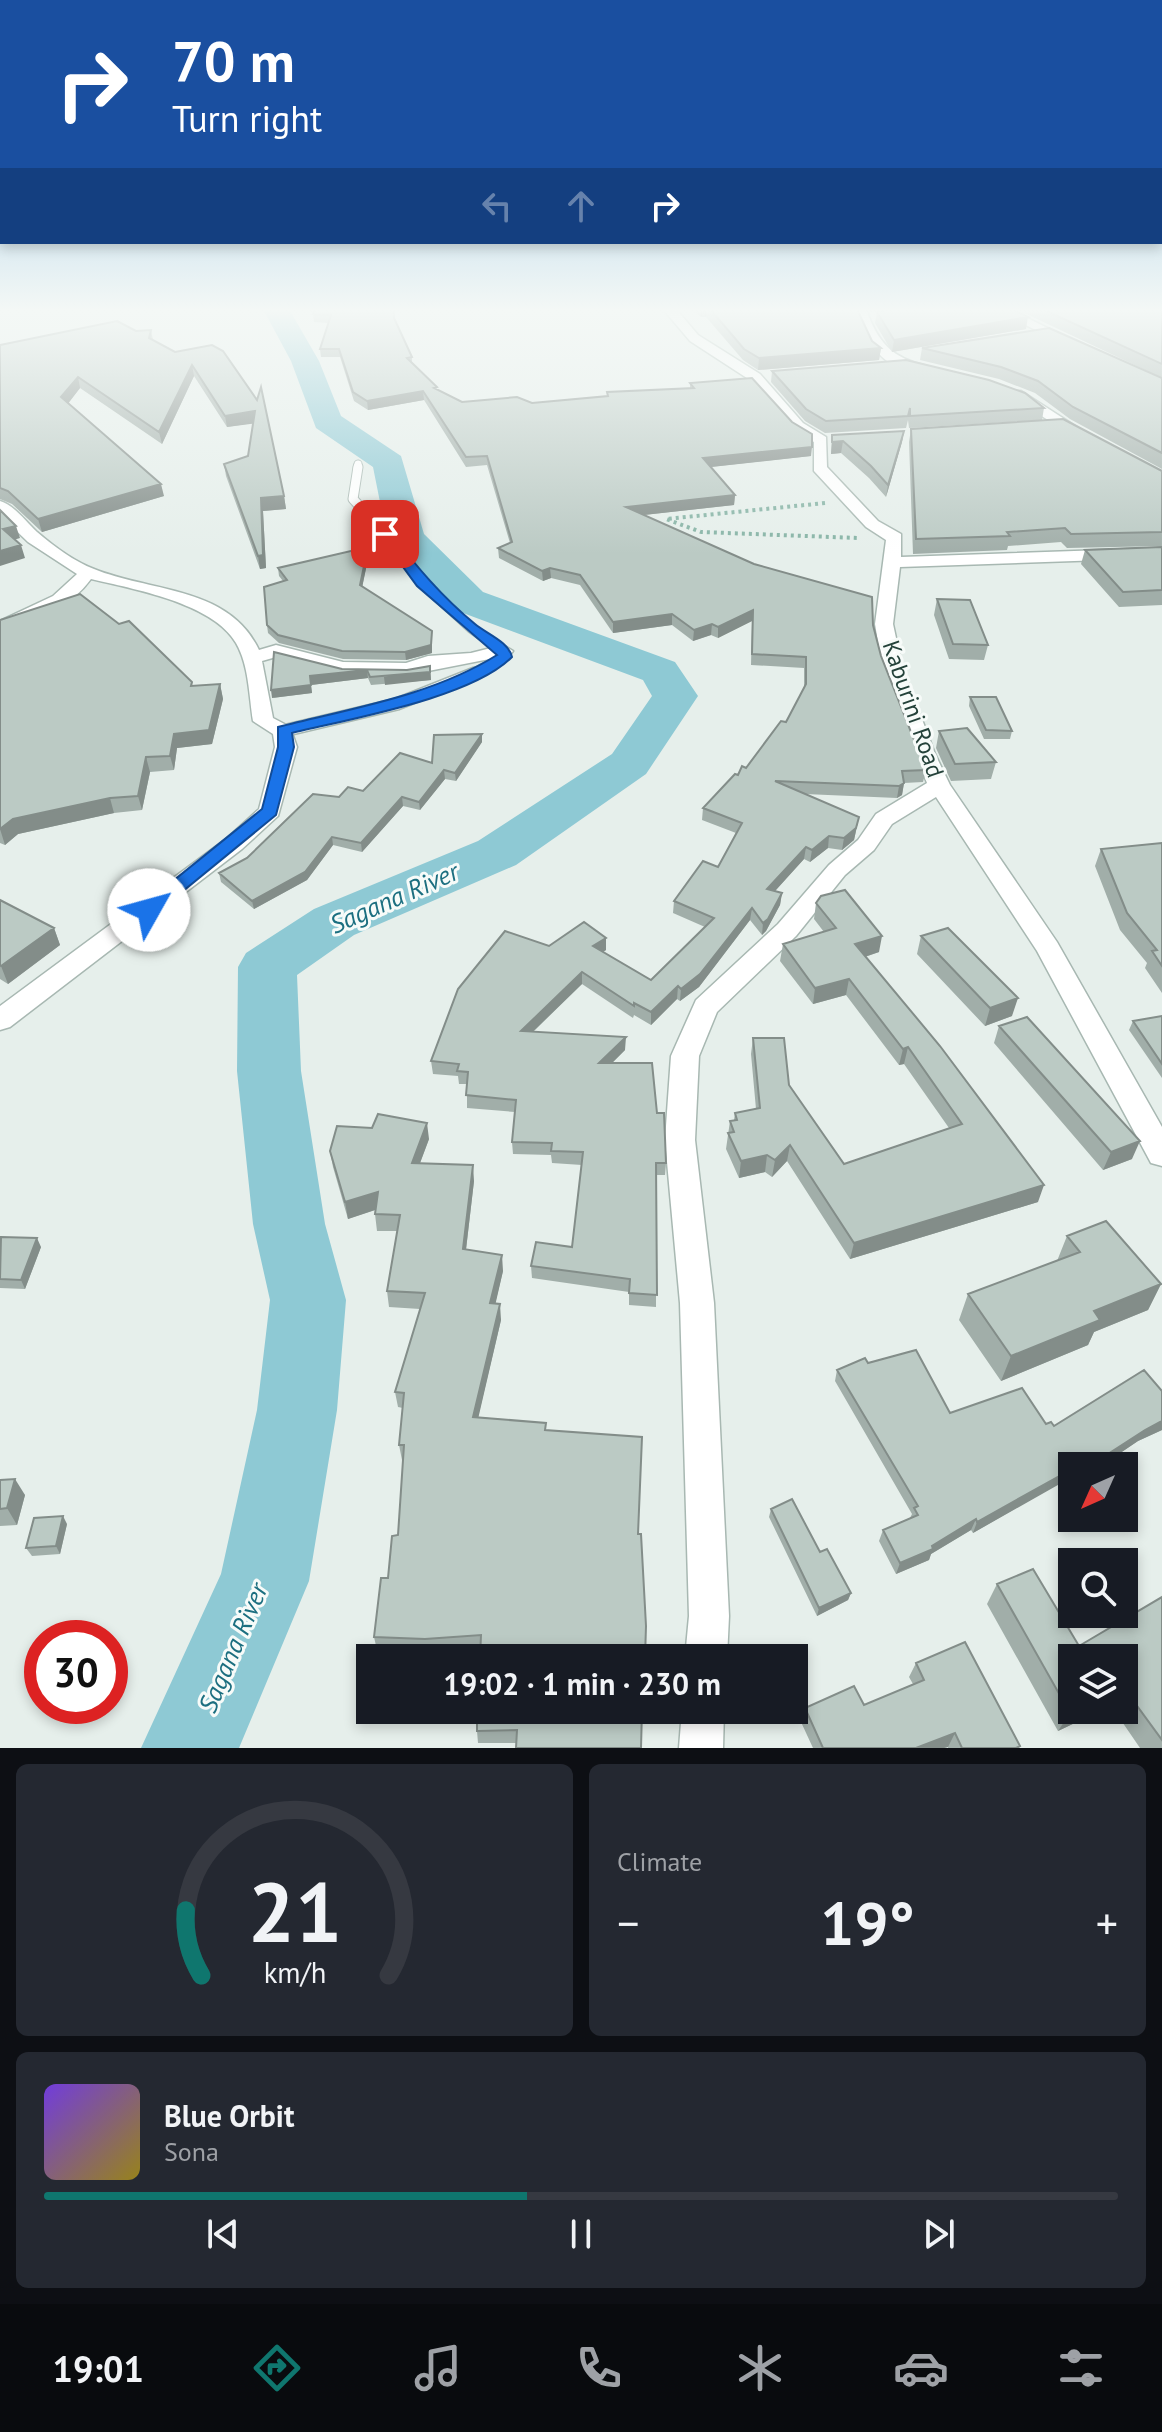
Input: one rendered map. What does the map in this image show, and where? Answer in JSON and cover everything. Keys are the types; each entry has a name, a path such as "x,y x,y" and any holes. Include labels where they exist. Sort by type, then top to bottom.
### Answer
{"street":[{"path":"772,391 798,426 828,440 819,468 872,524 895,538"},
{"path":"1007,391 1029,399 1063,425 1089,438"},
{"path":"1033,427 1063,425"},
{"path":"0,506 34,538 87,573 161,592 215,614 245,639 263,721 283,731 286,747 270,811 222,853 0,1020"},
{"name":"Kaburini Road","path":"895,538 884,624 892,666 939,785 1048,948 1162,1154"},
{"path":"891,562 1162,553"},
{"path":"0,627 38,611 81,583 87,573"},
{"path":"251,658 276,651 343,668 408,669 428,662 471,659 503,651"},
{"path":"707,1644 709,1616 697,1303 680,1140 685,1056 706,1007 787,930 837,870 866,845 884,819 939,785"},
{"path":"701,1748 702,1724"}],"lane":[{"path":"283,731 345,717 470,678 504,657 503,651 471,628 422,583 402,552 353,499 358,464"}],"path":[{"path":"849,501 666,519 701,532 895,538"}],"building":[{"path":"0,391 66,391 61,397 161,484 38,519 8,491 0,488"},
{"path":"98,391 179,391 159,432"},
{"path":"209,391 250,391 257,400 262,391 284,496 261,498 263,555 258,556 224,464 248,456 255,411 225,416"},
{"path":"423,391 367,401 353,392 439,391 462,402 517,397 532,403 608,396 607,392 763,391 792,422 812,434 812,447 703,458 735,495 626,507 754,564 872,597 873,625 881,656 926,770 902,771 904,783 899,786 775,781 859,817 856,828 844,838 829,836 812,850 806,847 767,889 782,893 768,919 763,923 752,908 700,974 681,989 678,986 651,1012 634,1003 634,1006 582,972 521,1031 626,1037 599,1063 652,1063 657,1113 664,1113 666,1163 656,1163 657,1295 629,1293 630,1279 531,1266 536,1242 572,1247 583,1152 551,1151 552,1143 512,1142 516,1100 466,1095 468,1072 457,1071 459,1064 431,1061 458,989 505,931 549,946 584,922 606,938 593,946 651,980 714,918 674,901 703,861 718,867 742,823 703,808 735,774 738,775 742,766 746,768 781,721 786,722 806,684 806,657 752,654 753,610 718,627 712,624 694,630 672,614 613,622 580,575 550,568 542,571 498,548 512,542 487,456 466,457"},
{"path":"790,391 1018,391 1044,408 910,416 910,408 908,416 826,421 806,409"},
{"path":"1051,391 1162,391 1162,453 1073,407"},
{"path":"1063,419 1162,471 1162,532 1071,534 1065,528 1007,532 1010,536 916,539 911,429"},
{"path":"904,431 888,485 843,441 832,442 832,435"},
{"path":"0,510 16,526 3,529 21,545 0,551"},
{"path":"368,547 360,585 432,631 431,645 405,652 342,651 278,635 267,625 264,587 287,580 278,568"},
{"path":"1162,547 1162,590 1123,592 1085,550"},
{"path":"80,594 119,624 129,621 192,682 191,686 220,684 209,730 174,734 170,756 146,757 138,796 110,798 13,819 0,829 0,620"},
{"path":"937,599 970,600 988,645 953,644"},
{"path":"274,652 342,669 407,670 430,666 430,672 370,677 367,670 310,676 311,685 271,690"},
{"path":"970,697 996,697 1012,731 986,730"},
{"path":"967,728 996,762 955,764 939,731"},
{"path":"482,734 455,773 444,770 419,802 402,797 361,843 332,837 305,872 252,901 219,873 247,858 313,794 339,797 348,787 363,791 400,753 432,763 434,735"},
{"path":"1162,843 1162,966 1152,951 1157,950 1127,913 1101,849"},
{"path":"845,890 882,936 855,944 940,1046 1044,1185 854,1243 790,1145 775,1160 767,1155 741,1161 728,1133 734,1132 730,1121 737,1120 735,1113 760,1108 753,1038 784,1038 789,1085 844,1164 962,1124 908,1047 903,1049 849,979 815,988 783,944 836,928 816,903 821,896"},
{"path":"0,900 54,928 1,966 0,965"},
{"path":"948,928 1018,998 990,1008 921,936"},
{"path":"1162,1016 1162,1064 1133,1021"},
{"path":"1027,1017 1140,1141 1111,1152 999,1026"},
{"path":"378,1114 427,1123 412,1163 473,1165 463,1249 502,1255 490,1303 500,1304 473,1417 546,1423 545,1430 642,1437 638,1534 641,1534 645,1644 481,1644 481,1635 425,1639 374,1637 381,1578 388,1578 392,1536 398,1535 404,1445 399,1445 404,1393 395,1392 425,1293 387,1291 400,1215 375,1214 378,1192 345,1202 330,1151 337,1126 372,1128"},
{"path":"1106,1221 1161,1284 1094,1311 1100,1320 1011,1356 968,1294 1080,1252 1067,1236"},
{"path":"1,1237 37,1238 21,1280 0,1279"},
{"path":"916,1350 950,1413 1022,1388 1046,1424 1051,1422 1054,1426 1144,1370 1162,1391 1162,1421 1111,1452 1058,1452 1058,1477 977,1522 976,1519 932,1546 933,1549 900,1563 883,1530 918,1515 914,1508 918,1506 837,1370 865,1358 868,1363"},
{"path":"15,1479 7,1508 0,1509 0,1480"},
{"path":"792,1499 820,1552 827,1549 851,1593 819,1608 771,1509"},
{"path":"63,1516 56,1546 26,1548 34,1518"},
{"path":"1033,1569 1058,1611 1058,1628 1068,1628 1078,1644 1058,1644 1058,1692 997,1584"},
{"path":"1162,1597 1162,1740 1138,1707 1138,1644 1082,1644 1109,1628 1138,1628 1138,1611"},
{"path":"965,1642 1020,1746 962,1748 955,1733 916,1748 823,1748 808,1715 808,1707 854,1686 864,1705 924,1680 916,1663"},
{"path":"477,1724 642,1724 641,1748 516,1748 517,1730 477,1731"}],"waterway":[{"name":"Sagana River","path":"190,1748 264,1581 297,1410 308,1300 289,1224 269,1071 267,967 334,922 497,853 629,764 675,696 659,671 469,601 406,537 389,463 327,421 316,391"}],"route":[{"path":"149,910 234,844 270,811 278,789 286,747 283,731 418,696 470,678 504,657 503,651 471,628 422,583 402,552 385,534"}]}
